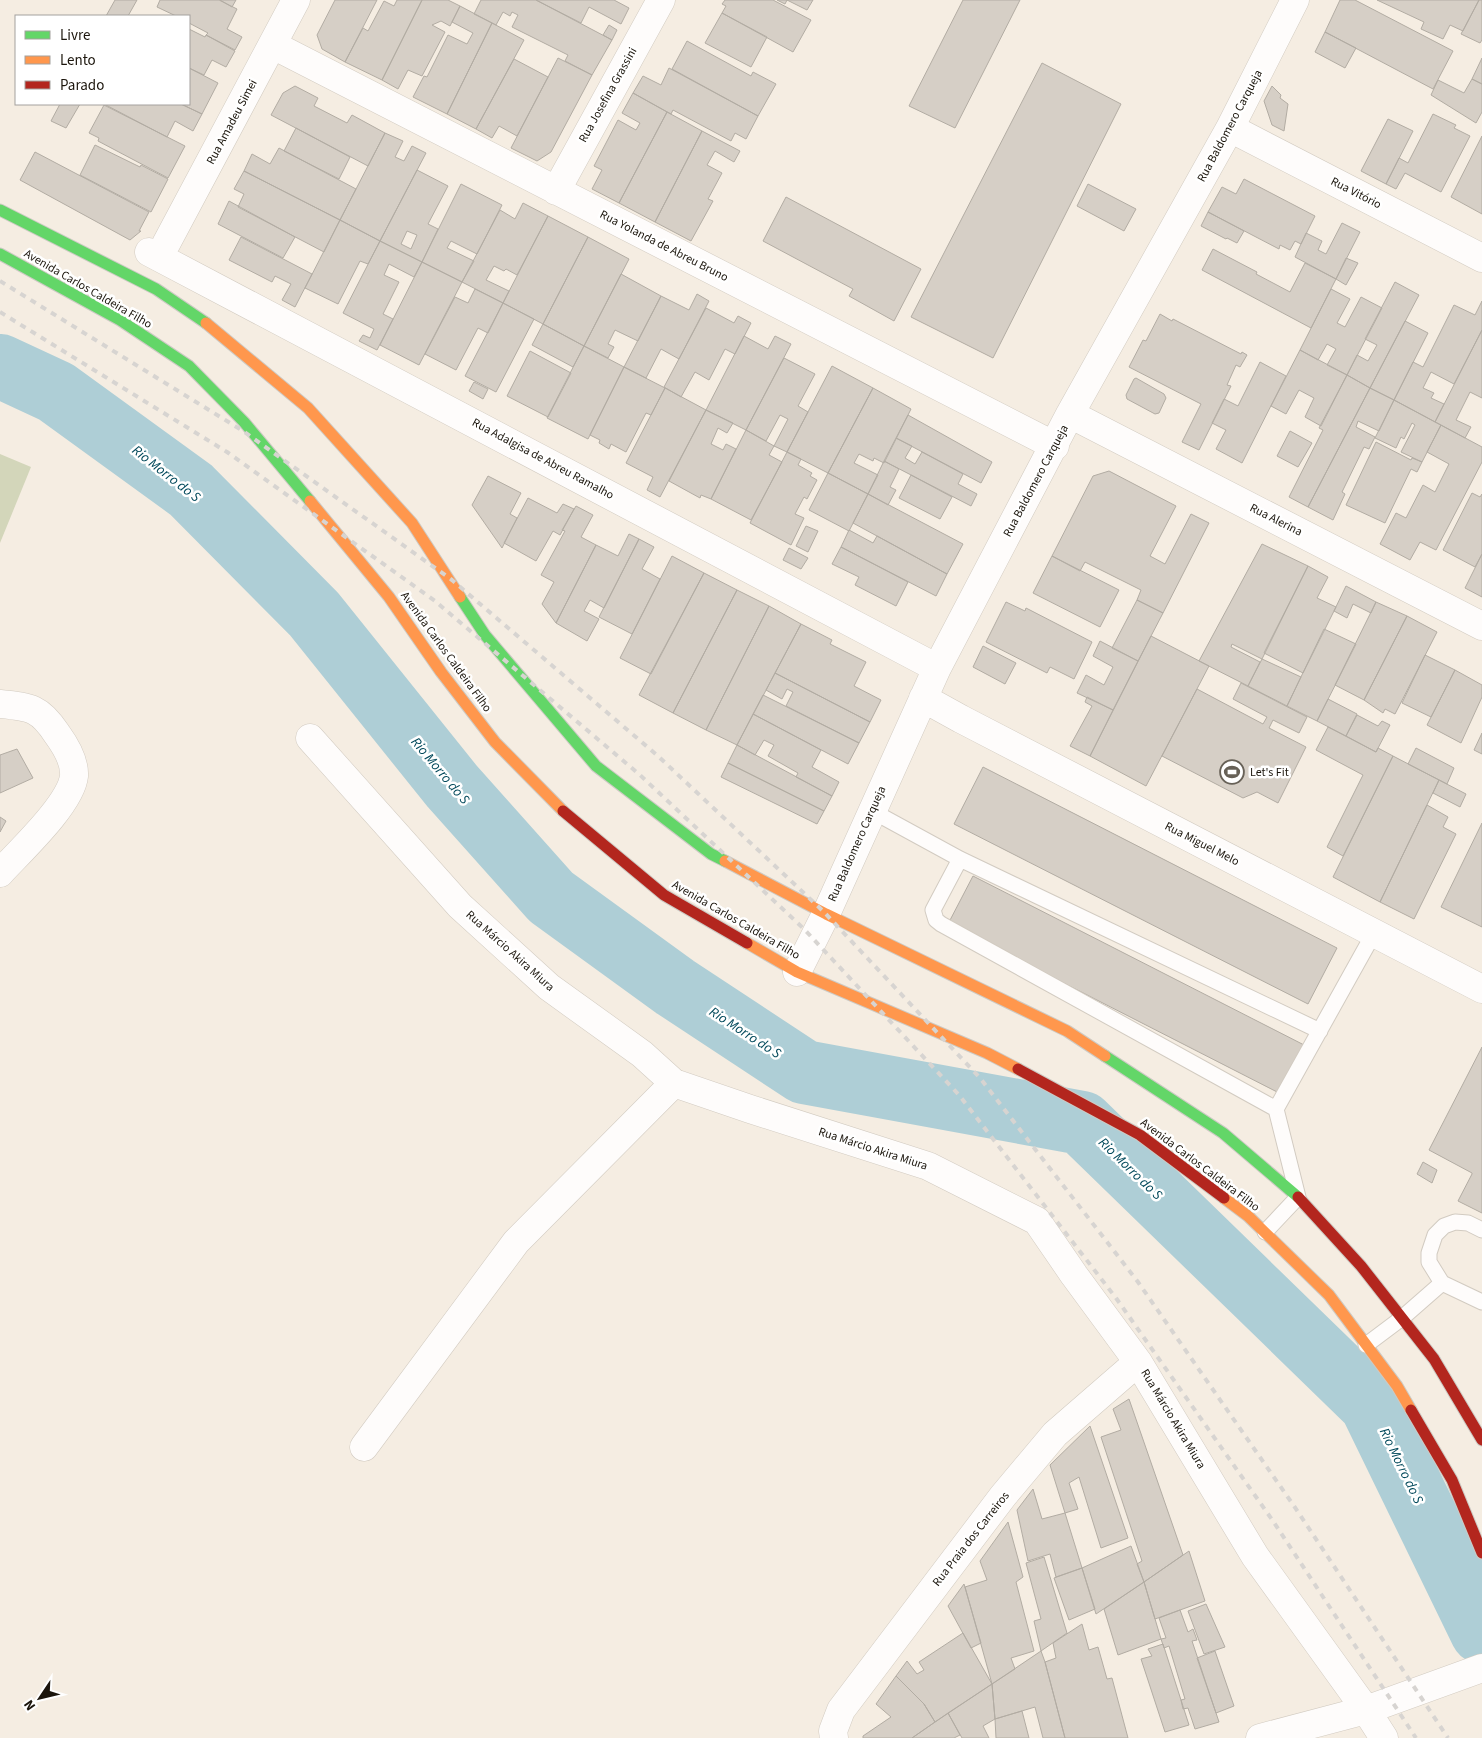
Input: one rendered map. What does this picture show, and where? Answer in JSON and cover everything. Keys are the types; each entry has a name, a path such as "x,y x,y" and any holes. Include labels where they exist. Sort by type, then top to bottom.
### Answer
{"main road":[{"path":"0,210 156,289 211,326 308,408 412,523 485,635 596,766 711,854 826,914 1067,1031 1223,1134 1298,1197 1361,1266 1434,1359 1482,1440"},
{"name":"Avenida Carlos Caldeira Filho","path":"0,254 120,320 189,366 244,422 389,597 441,672 495,742 563,811 664,895 797,972 987,1053 1140,1134 1248,1216 1329,1295 1397,1386 1452,1480 1482,1553"}],"street":[{"name":"Rua Amadeu Simei","path":"158,248 273,45 296,0"},
{"name":"Rua Josefina Grassini","path":"556,191 661,0"},
{"name":"Rua Baldomero Carqueja","path":"797,972 826,914 937,668 1055,446 1070,414 1230,128 1294,0"},
{"name":"Rua Yolanda de Abreu Bruno","path":"273,45 1055,446"},
{"name":"Rua Vitório","path":"1230,128 1482,258"},
{"name":"Rua Adalgisa de Abreu Ramalho","path":"158,248 937,668"},
{"name":"Rua Alerina","path":"1070,414 1482,626"},
{"name":"Rua Miguel Melo","path":"924,698 961,719 1482,989"},
{"path":"0,704 24,706 45,717 70,756 74,775 70,790 56,811 0,873"},
{"name":"Rua Márcio Akira Miura","path":"310,738 460,906 549,987 642,1054 674,1082 750,1109 928,1166 1037,1221 1138,1362 1255,1556 1366,1710 1384,1738"},
{"path":"364,1447 516,1242 674,1082"},
{"name":"Rua Praia dos Carreiros","path":"834,1738 833,1731 841,1710 1003,1496 1055,1434 1138,1362"},
{"path":"1260,1738 1366,1710 1482,1668"}],"lane":[{"path":"872,811 960,860 1320,1031"},
{"path":"960,860 933,910 936,920 941,924 1276,1109"},
{"path":"1265,1232 1298,1197 1276,1109 1374,933"},
{"path":"1482,1230 1468,1223 1455,1222 1444,1226 1435,1235 1428,1253 1429,1262 1442,1283 1482,1302"},
{"path":"1366,1345 1402,1318 1442,1283"}],"green space":[{"path":"0,454 31,467 0,543"}],"building":[{"path":"115,0 137,0 129,15 107,15"},
{"path":"160,0 219,0 237,9 227,29 242,37 235,50 206,35 208,33 190,24 190,15 174,15 157,7"},
{"path":"220,0 236,0 232,7"},
{"path":"335,0 377,0 345,62 322,49 317,35"},
{"path":"397,0 422,0 382,80 345,62 363,28 368,31 384,1 394,6"},
{"path":"422,0 448,0 460,6 450,26 441,21 432,25 445,32 422,76 408,70 398,89 382,80"},
{"path":"481,0 536,0 612,40 592,75 565,61 568,55 512,27 518,15 512,12 510,16 503,12 496,25 474,14"},
{"path":"536,0 614,0 629,8 621,24 589,7 581,23"},
{"path":"725,0 773,0 811,20 793,52 722,13 726,6 722,4"},
{"path":"777,0 787,0 785,4"},
{"path":"787,0 813,0 807,10"},
{"path":"963,0 1020,0 955,128 909,106"},
{"path":"1340,0 1355,0 1453,51 1433,89 1325,32"},
{"path":"1377,0 1479,0 1463,31 1450,25 1443,39 1421,29 1424,22"},
{"path":"1479,0 1482,0 1482,40 1480,43 1461,34"},
{"path":"460,6 492,23 447,114 413,97 424,76 427,77 448,35 467,44 473,33 452,22"},
{"path":"722,13 767,37 751,67 705,43"},
{"path":"492,23 524,40 476,129 447,114"},
{"path":"609,25 617,30 612,40 603,35"},
{"path":"190,30 205,37 206,35 235,51 226,67 212,60 204,75 190,68"},
{"path":"1325,32 1356,48 1345,68 1315,52"},
{"path":"687,41 751,76 753,72 776,84 758,116 672,69"},
{"path":"558,58 592,75 551,152 537,161 511,148"},
{"path":"1482,58 1482,84 1472,79"},
{"path":"514,59 548,77 517,136 499,126 492,138 476,129"},
{"path":"1042,63 1121,104 993,358 911,317"},
{"path":"669,68 758,116 746,139 735,133 731,141 673,110 671,114 633,93 643,76 661,85"},
{"path":"190,69 218,83 202,114 183,105 190,105"},
{"path":"1472,79 1482,84 1482,112 1476,123 1431,95 1438,80 1464,93"},
{"path":"295,86 318,98 314,106 347,123 352,115 385,133 368,166 271,115 283,93"},
{"path":"1272,86 1281,95 1280,98 1288,104 1284,131 1272,125 1264,101"},
{"path":"633,93 667,112 619,203 592,189 602,170 594,166 618,120 636,130 640,123 622,113"},
{"path":"59,105 79,105 66,128 51,121"},
{"path":"104,105 185,146 168,178 98,141 99,138 89,133"},
{"path":"106,105 183,105 202,114 193,131 175,121 167,137"},
{"path":"667,112 702,131 655,222 619,203"},
{"path":"1433,114 1456,125 1454,128 1470,136 1441,192 1405,173 1396,189 1386,184 1399,158 1408,163"},
{"path":"1388,119 1413,131 1386,184 1361,171"},
{"path":"296,128 350,157 339,179 284,151"},
{"path":"702,131 740,151 734,162 715,151 707,165 722,173 708,199 713,201 691,241 655,222"},
{"path":"385,133 403,141 395,157 404,161 412,146 426,153 380,241 340,220"},
{"path":"1482,136 1482,214 1451,197"},
{"path":"95,145 168,179 151,212 80,175"},
{"path":"279,148 356,189 340,220 244,171 252,154 270,164"},
{"path":"35,152 149,212 139,231 141,231 130,240 20,180"},
{"path":"417,170 448,186 428,224 438,229 422,262 380,241","holes":["407,231 417,235 411,249 401,244"]},
{"path":"244,171 340,220 324,252 238,207 244,194 234,189"},
{"path":"1244,179 1315,216 1301,244 1295,241 1290,250 1280,245 1279,249 1208,212 1222,187 1236,194"},
{"path":"461,184 502,205 477,254 451,241 447,248 474,261 462,282 422,262"},
{"path":"1088,184 1136,209 1124,231 1077,206"},
{"path":"786,197 921,269 894,321 849,296 853,289 763,241"},
{"path":"229,201 295,237 283,258 218,224"},
{"path":"523,203 548,216 517,275 506,269 504,271 494,266 486,280 509,291 503,303 462,282 500,210 515,219"},
{"path":"1208,212 1244,231 1237,243 1201,226"},
{"path":"548,216 588,237 543,324 503,303"},
{"path":"340,220 380,241 368,264 360,261 338,304 305,288"},
{"path":"1342,223 1360,232 1336,279 1295,257 1306,233 1322,241 1318,250 1326,254"},
{"path":"241,237 312,274 295,307 282,300 291,284 275,276 272,282 229,260"},
{"path":"588,237 629,259 584,346 543,324"},
{"path":"380,241 422,262 414,277 389,264 384,275 399,282 383,314 393,319 377,350 359,341 363,335 370,338 374,329 343,313"},
{"path":"1213,249 1290,292 1305,263 1336,279 1311,328 1202,270"},
{"path":"1346,258 1358,263 1346,285 1336,279"},
{"path":"422,262 462,282 419,365 380,345"},
{"path":"621,274 661,296 638,341 615,330 608,344 614,347 608,358 584,346"},
{"path":"1395,282 1419,295 1370,388 1347,375 1357,355 1368,361 1377,345 1365,339"},
{"path":"475,289 503,303 488,333 478,328 456,370 425,354 455,297 468,303"},
{"path":"1331,289 1350,299 1337,323 1345,327 1361,297 1382,308 1347,375 1327,365 1336,349 1327,344 1318,360 1300,350"},
{"path":"697,294 709,301 679,359 661,349 646,378 624,367 661,296 689,310"},
{"path":"1482,301 1482,330 1454,384 1431,372 1423,388 1434,393 1431,398 1444,404 1435,422 1394,400 1413,362 1423,367 1454,305 1475,315"},
{"path":"503,303 534,319 496,392 465,376"},
{"path":"706,308 734,323 738,316 751,323 735,354 725,349 709,380 695,372 681,397 664,387"},
{"path":"1160,314 1241,354 1242,352 1247,355 1240,367 1236,365 1227,385 1231,386 1199,450 1182,442 1201,404 1129,367 1143,340 1146,341"},
{"path":"1405,321 1428,333 1394,400 1370,388"},
{"path":"543,324 584,346 573,367 532,345"},
{"path":"1482,330 1482,398 1470,392 1456,420 1471,427 1465,438 1435,422"},
{"path":"744,336 768,349 775,336 791,344 746,430 706,410"},
{"path":"584,346 624,367 588,439 547,418"},
{"path":"1300,350 1347,375 1321,426 1305,417 1314,398 1299,390 1286,414 1271,406"},
{"path":"530,351 571,373 548,417 507,396"},
{"path":"784,358 815,374 798,406 808,412 787,452 774,446 788,419 780,415 766,441 746,430"},
{"path":"1260,362 1286,376 1242,463 1216,449 1226,430 1212,423 1224,399 1238,406"},
{"path":"832,366 873,388 828,473 787,452"},
{"path":"624,367 665,388 651,415 646,413 626,452 611,444 609,449 599,443 600,440 590,435"},
{"path":"1347,375 1370,388 1308,507 1289,497 1323,430 1319,428"},
{"path":"1136,378 1164,394 1166,398 1159,413 1155,414 1127,399 1126,395"},
{"path":"474,382 488,389 483,399 469,391"},
{"path":"665,388 706,410 660,497 647,490 653,477 626,463"},
{"path":"873,388 911,409 884,463 874,458 873,461 859,454 854,463 878,475 868,494 828,473"},
{"path":"1370,388 1394,400 1379,431 1358,421 1356,427 1375,437 1369,449 1364,447 1342,492 1345,494 1333,520 1308,507"},
{"path":"1394,400 1441,425 1422,462 1401,452 1415,425 1412,423 1404,439 1401,437 1396,448 1375,438"},
{"path":"706,410 733,423 727,433 718,428 711,444 723,450 726,444 736,449 711,499 701,495 700,498 669,481"},
{"path":"908,415 992,462 981,483 896,438"},
{"path":"1441,425 1482,447 1482,462 1436,550 1420,542 1410,560 1380,544 1396,513 1406,518 1423,485 1435,492 1449,464 1427,452"},
{"path":"746,430 774,446 769,455 782,462 751,520 711,499"},
{"path":"1290,431 1312,443 1298,467 1277,456"},
{"path":"896,438 912,446 905,458 915,464 922,452 963,474 958,484 977,494 971,506 884,461"},
{"path":"1376,442 1411,460 1412,458 1422,462 1417,472 1411,469 1385,523 1346,505"},
{"path":"787,452 801,459 798,465 812,473 810,476 817,480 807,499 804,497 795,514 804,518 791,545 750,523"},
{"path":"884,461 899,469 890,487 896,490 888,505 868,494"},
{"path":"1109,471 1176,506 1150,556 1165,564 1191,514 1209,523 1163,613 1137,600 1141,590 1085,562 1080,571 1052,556 1093,476"},
{"path":"828,473 868,494 849,531 809,510"},
{"path":"911,475 952,497 940,519 899,498"},
{"path":"488,476 521,493 510,514 517,518 502,548 472,505"},
{"path":"1472,493 1480,497 1482,494 1482,554 1475,567 1443,550"},
{"path":"868,494 963,544 947,574 853,523"},
{"path":"528,498 557,513 563,504 574,509 560,535 553,531 536,561 504,543"},
{"path":"576,506 593,515 581,537 596,545 556,623 542,604 554,582 541,575 565,531 562,530"},
{"path":"806,526 818,531 808,552 796,546"},
{"path":"849,530 873,543 877,536 947,574 936,596 841,547"},
{"path":"629,534 639,539 604,608 590,600 584,611 599,619 587,641 556,623 596,545 618,556"},
{"path":"639,539 654,547 642,569 660,579 632,634 599,617"},
{"path":"1262,544 1308,566 1262,659 1232,644 1231,647 1260,662 1248,686 1199,661"},
{"path":"841,547 908,582 896,606 855,585 859,577 832,564"},
{"path":"789,548 808,558 801,569 783,560"},
{"path":"1482,554 1482,597 1465,588"},
{"path":"672,556 704,573 651,674 620,658"},
{"path":"1052,556 1119,590 1100,627 1033,593"},
{"path":"1308,566 1328,577 1317,598 1336,607 1303,673 1264,653"},
{"path":"704,573 737,590 673,713 639,695"},
{"path":"1346,586 1376,602 1371,613 1353,604 1347,618 1334,611"},
{"path":"737,590 769,606 706,730 673,713"},
{"path":"1137,600 1163,613 1138,661 1112,648"},
{"path":"1006,602 1025,611 1026,608 1092,642 1074,679 1050,667 1047,673 986,642"},
{"path":"1376,602 1407,616 1364,700 1335,685"},
{"path":"769,606 801,624 737,745 706,730"},
{"path":"1407,616 1437,632 1395,714 1385,709 1383,713 1364,700"},
{"path":"801,624 832,640 830,644 866,662 854,686 881,700 870,722 775,673"},
{"path":"1324,629 1356,644 1317,721 1287,706"},
{"path":"1151,636 1209,666 1146,786 1090,756"},
{"path":"1100,641 1138,661 1113,710 1077,693 1086,675 1104,685 1113,667 1093,656"},
{"path":"983,646 1016,663 1005,684 973,667"},
{"path":"1425,655 1455,670 1431,717 1402,703"},
{"path":"1262,659 1301,677 1287,706 1248,686"},
{"path":"1455,670 1482,685 1482,697 1461,743 1427,725"},
{"path":"775,673 870,722 859,743 786,706 793,692 787,689 782,699 766,690"},
{"path":"1241,683 1307,717 1299,733 1273,720 1269,728 1306,747 1278,803 1257,792 1243,798 1162,756 1197,689 1263,724 1267,717 1233,699"},
{"path":"763,695 859,743 848,764 753,714"},
{"path":"1087,697 1113,710 1090,756 1070,746 1092,706 1085,702"},
{"path":"1328,699 1357,714 1346,736 1317,721"},
{"path":"753,714 821,750 812,767 839,782 832,796 796,777 798,773 768,756 774,745 764,740 755,755 737,745"},
{"path":"1357,715 1378,726 1382,721 1390,725 1376,752 1346,736"},
{"path":"1328,727 1376,752 1378,748 1393,756 1343,856 1327,847 1363,775 1316,750"},
{"path":"1482,733 1482,754 1474,750"},
{"path":"737,745 832,796 824,811 728,763"},
{"path":"1416,748 1454,768 1447,784 1408,764"},
{"path":"17,749 33,778 0,793 0,755"},
{"path":"1393,756 1439,780 1380,902 1333,877"},
{"path":"728,763 824,811 817,824 721,777"},
{"path":"983,767 1337,948 1308,1004 954,824"},
{"path":"1439,780 1466,794 1460,807 1433,793"},
{"path":"1427,805 1448,817 1443,827 1456,834 1414,919 1380,902"},
{"path":"0,817 6,821 0,832"},
{"path":"1482,823 1482,927 1441,907"},
{"path":"973,876 1308,1047 1283,1095 948,924"},
{"path":"1482,1047 1482,1213 1458,1201 1472,1173 1429,1150"},
{"path":"1423,1162 1437,1170 1432,1183 1417,1174"},
{"path":"1129,1399 1183,1555 1144,1582 1137,1564 1142,1561 1101,1437 1121,1430 1113,1409"},
{"path":"1090,1426 1128,1538 1101,1548 1079,1477 1069,1483 1078,1509 1065,1513 1050,1465"},
{"path":"1033,1489 1042,1519 1065,1513 1082,1568 1056,1577 1050,1554 1028,1561 1017,1510"},
{"path":"1008,1522 1023,1577 1016,1582 1034,1651 1011,1658 1015,1669 992,1684 965,1587 987,1580 980,1561"},
{"path":"1131,1546 1144,1582 1096,1614 1082,1568"},
{"path":"1189,1551 1205,1601 1155,1619 1144,1582"},
{"path":"1044,1557 1067,1633 1041,1651 1034,1621 1041,1619 1026,1563"},
{"path":"1082,1568 1095,1609 1069,1620 1054,1578"},
{"path":"1144,1582 1161,1639 1118,1655 1104,1609"},
{"path":"964,1584 981,1643 971,1648 948,1606"},
{"path":"1206,1604 1225,1647 1204,1654 1188,1611"},
{"path":"1180,1610 1188,1632 1193,1629 1197,1640 1192,1641 1219,1722 1195,1729 1188,1708 1183,1709 1181,1700 1185,1699 1169,1646 1164,1648 1161,1639 1166,1638 1159,1618"},
{"path":"1082,1624 1089,1650 1098,1647 1107,1679 1112,1678 1128,1738 1065,1738 1045,1662 1056,1658 1053,1643"},
{"path":"963,1633 992,1684 935,1722 924,1704 896,1676 907,1661 917,1674 924,1670 919,1662"},
{"path":"1163,1644 1189,1725 1165,1732 1141,1659 1152,1656 1148,1649"},
{"path":"1041,1651 1065,1738 1043,1738 1035,1707 995,1719 992,1684"},
{"path":"1215,1651 1234,1706 1216,1713 1197,1658"},
{"path":"896,1676 924,1704 935,1722 912,1738 863,1738 863,1736 891,1717 876,1704"},
{"path":"992,1684 995,1719 983,1726 989,1738 962,1738 948,1713"},
{"path":"1022,1711 1029,1738 996,1738 995,1719"},
{"path":"948,1713 960,1735 954,1738 912,1738"}],"waterway":[{"name":"Rio Morro do S","path":"0,366 56,392 191,490 314,614 452,786 551,897 675,987 804,1072 1082,1123 1371,1404 1482,1632"}],"railway":[{"path":"0,281 243,431 452,580 658,756 823,911 980,1078 1138,1282 1294,1506 1448,1738"},
{"path":"0,312 227,452 435,601 640,775 804,929 959,1095 1116,1298 1273,1521 1416,1738"}],"traffic: fast":[{"path":"0,210 156,289 206,323"},
{"path":"0,254 120,320 189,366 244,422 310,501"},
{"path":"460,597 485,635 596,766 711,854 725,861"},
{"path":"1105,1056 1223,1133 1298,1197"}],"traffic: slow":[{"path":"206,323 308,408 412,523 460,597"},
{"path":"310,501 389,597 441,672 495,742 563,811"},
{"path":"725,861 826,914 1067,1031 1105,1056"},
{"path":"747,943 797,972 987,1053 1018,1069"},
{"path":"1224,1198 1248,1216 1329,1295 1397,1386 1411,1410"}],"traffic: jam":[{"path":"563,811 664,895 747,943"},
{"path":"1018,1069 1140,1135 1224,1198"},
{"path":"1298,1197 1361,1266 1434,1359 1482,1440"},
{"path":"1411,1410 1452,1480 1482,1553"}],"place":[{"name":"Let's Fit","path":"1232,772"}]}
